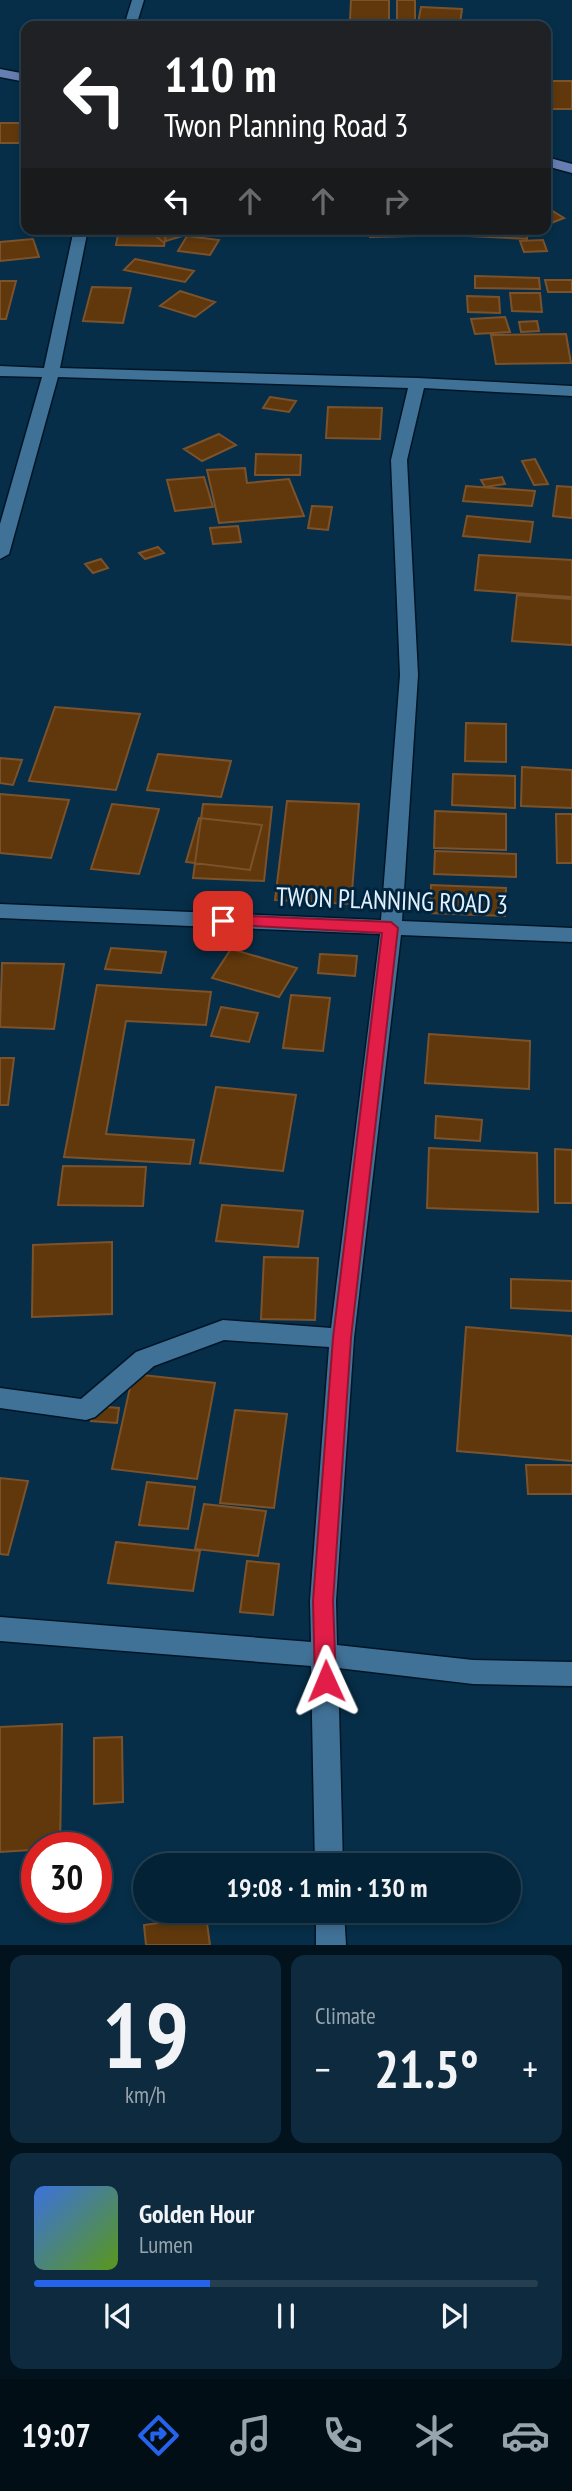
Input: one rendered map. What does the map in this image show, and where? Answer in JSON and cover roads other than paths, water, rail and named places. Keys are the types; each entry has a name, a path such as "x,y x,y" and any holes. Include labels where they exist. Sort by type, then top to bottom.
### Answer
{"main road":[{"path":"0,73 21,77"},
{"path":"551,163 572,169"}],"street":[{"path":"132,21 138,0"},
{"path":"0,554 51,373 80,235"},
{"path":"0,371 417,383 572,391"},
{"path":"329,1853 323,1601 342,1338 391,928 408,675 399,460 417,383"},
{"name":"TWON PLANNING ROAD 3","path":"0,911 572,935"},
{"path":"0,1398 86,1410 145,1359 223,1330 342,1338"},
{"path":"0,1629 325,1655 473,1672 572,1674"},
{"path":"330,1923 331,1945"}]}
